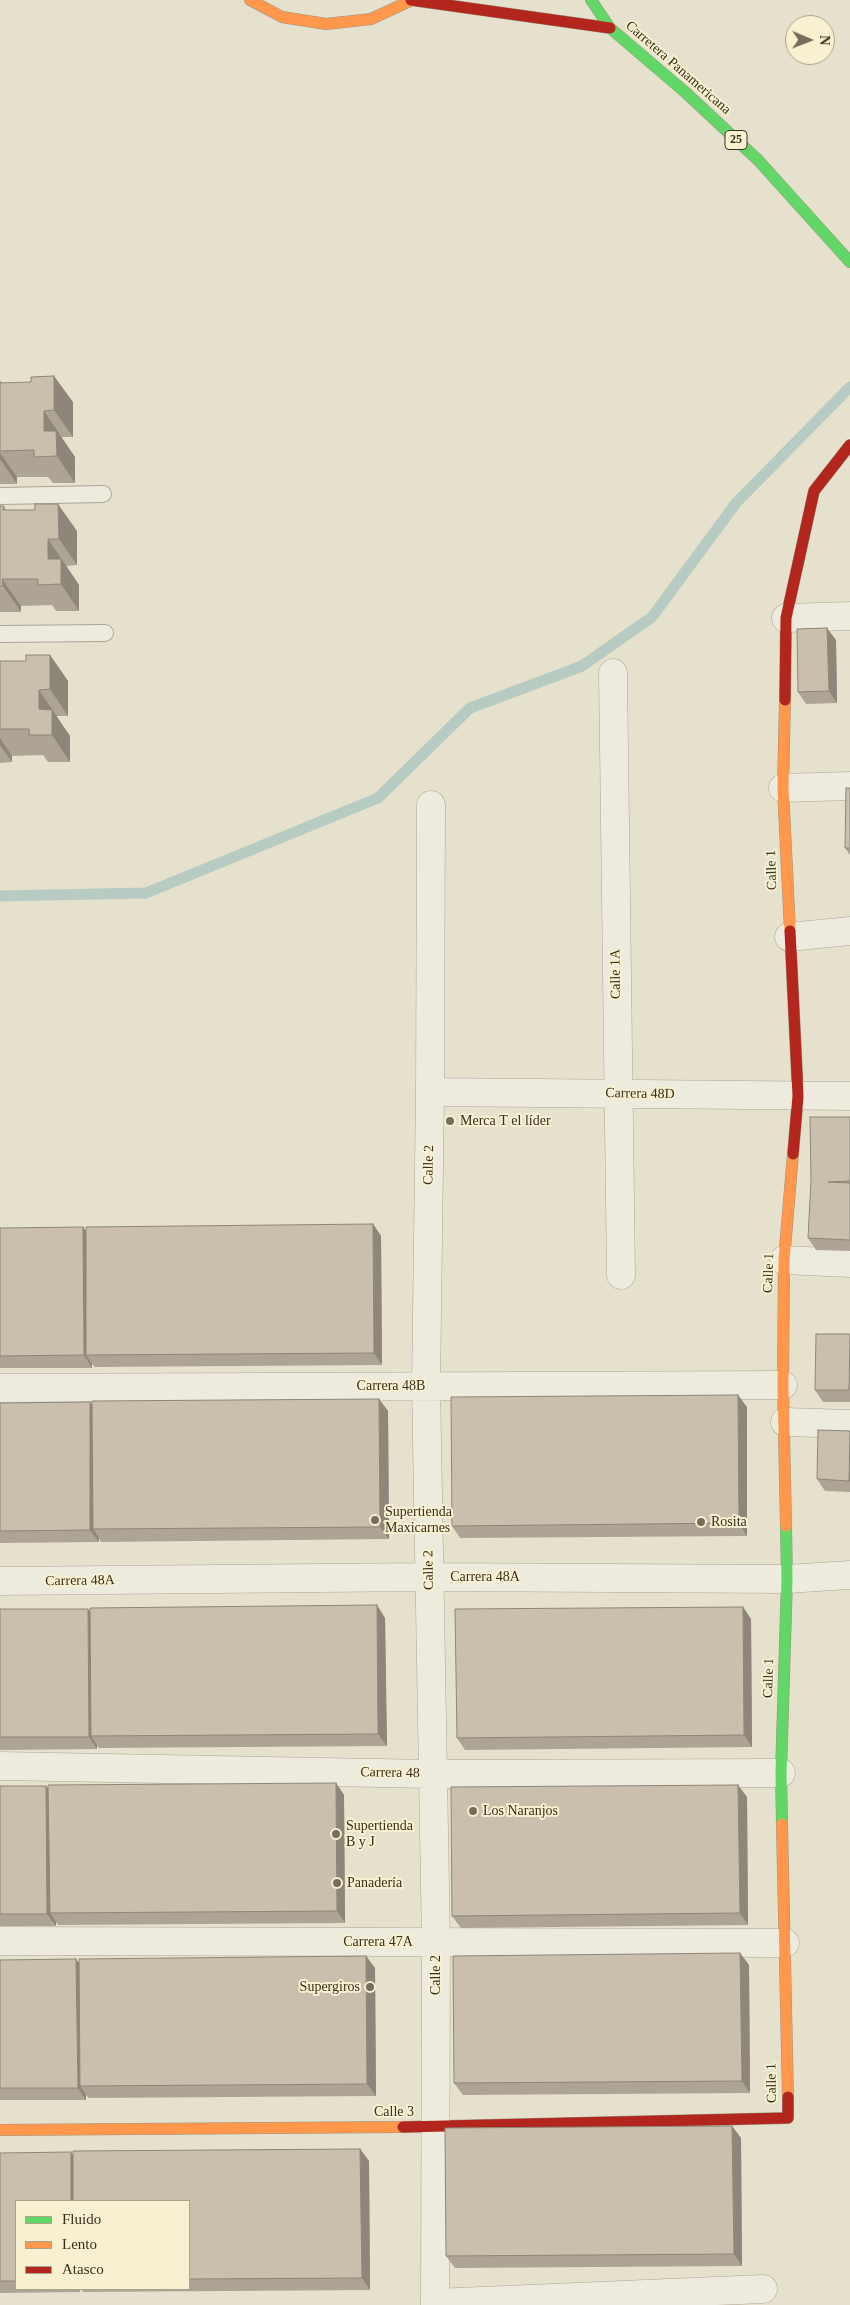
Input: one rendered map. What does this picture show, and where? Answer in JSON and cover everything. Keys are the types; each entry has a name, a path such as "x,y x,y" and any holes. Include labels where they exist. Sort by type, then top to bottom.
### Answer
{"main road":[{"path":"250,0 282,16 326,24 371,19 411,0"},
{"name":"Carretera Panamericana","path":"411,0 610,28"},
{"name":"Carretera Panamericana","path":"591,0 610,28 685,92 758,160 850,262"},
{"name":"Calle 1","path":"788,2118 780,1773 788,1579 785,1422 782,1385 784,1260 798,1096 789,937 784,788 786,618 814,491 850,445"},
{"name":"Calle 3","path":"0,2130 436,2127 788,2118"}],"street":[{"path":"786,618 850,616"},
{"name":"Calle 1A","path":"613,673 617,1094 621,1275"},
{"path":"784,788 850,786"},
{"name":"Calle 2","path":"431,805 426,1385 436,1942 435,2304"},
{"path":"789,937 850,931"},
{"name":"Carrera 48D","path":"430,1092 850,1096"},
{"path":"784,1260 850,1263"},
{"name":"Carrera 48B","path":"0,1388 782,1385"},
{"path":"785,1422 850,1424"},
{"name":"Carrera 48A","path":"0,1581 429,1576 788,1579 850,1575"},
{"name":"Carrera 48","path":"0,1766 432,1774 780,1773"},
{"name":"Carrera 47A","path":"0,1941 785,1943"},
{"path":"435,2304 763,2289"}],"lane":[{"path":"0,496 104,494"},
{"path":"0,634 105,633"}],"building":[{"path":"54,376 54,410 44,411 44,431 56,431 57,456 34,457 34,450 0,451 0,383 31,382 31,377"},
{"path":"35,504 58,504 59,539 48,539 48,559 61,559 61,584 38,585 38,579 2,579 3,586 0,586 0,506 4,506 3,510 35,510"},
{"path":"827,628 829,691 798,692 797,629"},
{"path":"26,655 50,655 50,689 39,690 39,709 52,710 52,735 29,735 29,729 0,729 0,661 26,661"},
{"path":"846,788 850,788 850,848 845,848"},
{"path":"810,1117 850,1117 850,1181 828,1182 850,1183 850,1240 808,1238 811,1181"},
{"path":"373,1224 374,1353 86,1355 86,1227"},
{"path":"83,1227 84,1355 0,1356 0,1228"},
{"path":"816,1334 850,1334 849,1390 815,1390"},
{"path":"738,1395 739,1523 452,1526 451,1397"},
{"path":"379,1399 380,1527 93,1529 92,1401"},
{"path":"90,1402 90,1530 0,1531 0,1403"},
{"path":"818,1430 850,1431 849,1481 817,1479"},
{"path":"377,1605 378,1734 91,1736 90,1608"},
{"path":"743,1607 744,1735 457,1738 455,1609"},
{"path":"0,1609 88,1609 89,1737 0,1737"},
{"path":"336,1783 337,1911 50,1913 48,1785"},
{"path":"738,1785 740,1913 452,1916 451,1787"},
{"path":"0,1786 46,1786 47,1914 0,1914"},
{"path":"740,1953 742,2081 454,2083 453,1956"},
{"path":"366,1956 367,2084 80,2086 79,1959"},
{"path":"76,1959 78,2088 0,2088 0,1960"},
{"path":"732,2126 734,2254 446,2256 445,2128"},
{"path":"360,2149 362,2278 190,2279 190,2200 73,2200 73,2151"},
{"path":"71,2152 71,2200 15,2200 15,2281 0,2281 0,2153"}],"waterway":[{"path":"0,896 146,893 378,798 470,708 582,666 652,617 736,503 850,387"}],"traffic: fast":[{"path":"591,0 610,28 685,92 758,160 850,262"},
{"path":"782,1824 781,1773 787,1579 786,1526"}],"traffic: slow":[{"path":"250,0 282,17 326,24 371,19 412,0"},
{"path":"785,700 783,788 790,931"},
{"path":"786,1526 783,1385 784,1260 793,1154"},
{"path":"782,1824 788,2097"},
{"path":"0,2130 403,2127"}],"traffic: jam":[{"path":"411,0 610,28"},
{"path":"785,700 786,618 814,491 850,445"},
{"path":"790,931 798,1096 793,1154"},
{"path":"403,2127 788,2118 788,2097"}],"place":[{"name":"Merca T el líder","path":"450,1121"},
{"name":"Supertienda Maxicarnes","path":"375,1520"},
{"name":"Rosita","path":"701,1522"},
{"name":"Los Naranjos","path":"473,1811"},
{"name":"Supertienda B y J","path":"336,1834"},
{"name":"Panadería","path":"337,1883"},
{"name":"Supergiros","path":"370,1987"}]}
